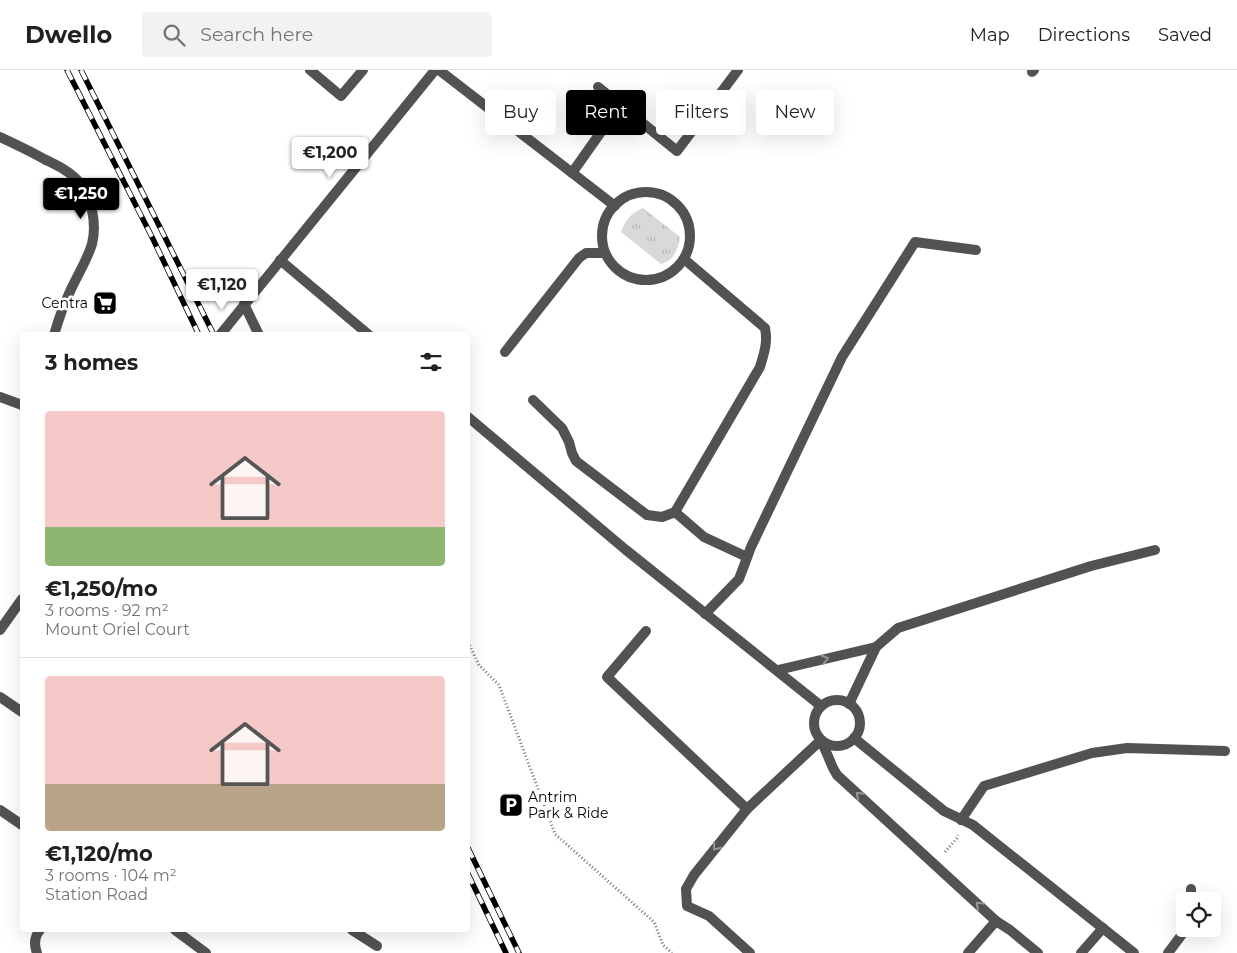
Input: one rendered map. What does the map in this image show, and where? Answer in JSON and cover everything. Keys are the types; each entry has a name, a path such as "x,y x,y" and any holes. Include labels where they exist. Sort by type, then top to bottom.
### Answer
{"street":[{"path":"310,70 341,96 363,70"},
{"path":"222,332 435,70"},
{"path":"439,70 615,206"},
{"path":"646,126 677,151 738,70"},
{"path":"598,87 602,90"},
{"path":"572,173 599,135"},
{"path":"0,137 65,170 78,181 85,191 91,206 94,231 92,243 67,298 55,332"},
{"path":"648,192 663,195 676,203 686,214 690,229 690,244 684,259 676,269 664,276 650,280 636,279 618,269 606,253 602,239 604,225 609,212 619,201 633,194 648,192"},
{"path":"705,614 738,579 751,547 842,357 915,242 976,250"},
{"path":"505,352 579,258 586,253 606,253"},
{"path":"533,400 562,428 576,461 647,515 662,517 675,512 760,368 767,337 765,328 684,259"},
{"path":"280,260 365,332"},
{"path":"244,304 258,332"},
{"path":"0,397 20,404"},
{"path":"470,419 619,544 821,706"},
{"path":"675,512 704,537 747,557"},
{"path":"849,704 876,647 898,628 1090,566 1155,550"},
{"path":"0,630 20,602"},
{"path":"646,631 607,677 747,809"},
{"path":"778,670 876,647"},
{"path":"0,697 20,711"},
{"path":"821,740 832,746 843,746 854,738 860,724 859,716 855,709 849,704 834,700 827,702 817,711 814,730 821,740 837,775 996,921 1038,953"},
{"path":"854,738 944,811 973,825 1134,953"},
{"path":"750,953 710,916 686,906 686,889 694,875 747,809 821,740"},
{"path":"962,820 984,786 1092,753 1127,748 1225,751"},
{"path":"0,810 20,824"},
{"path":"968,953 996,921"},
{"path":"1081,953 1103,928"},
{"path":"38,953 34,943 39,932"},
{"path":"178,932 206,953"},
{"path":"355,932 377,946"},
{"path":"1168,953 1180,937"}],"path":[{"path":"470,646 479,665 499,685 555,834 654,922 663,945 672,953"},
{"path":"934,864 958,838 962,820"}],"green space":[{"path":"643,208 680,237 675,254 661,264 621,232 629,217"}],"railway":[{"path":"67,70 152,237 198,332"},
{"path":"81,70 212,332"},
{"path":"470,852 519,953"},
{"path":"470,878 506,953"}],"place":[{"name":"Centra","path":"105,303"},
{"name":"Antrim Park & Ride","path":"511,805"}]}
